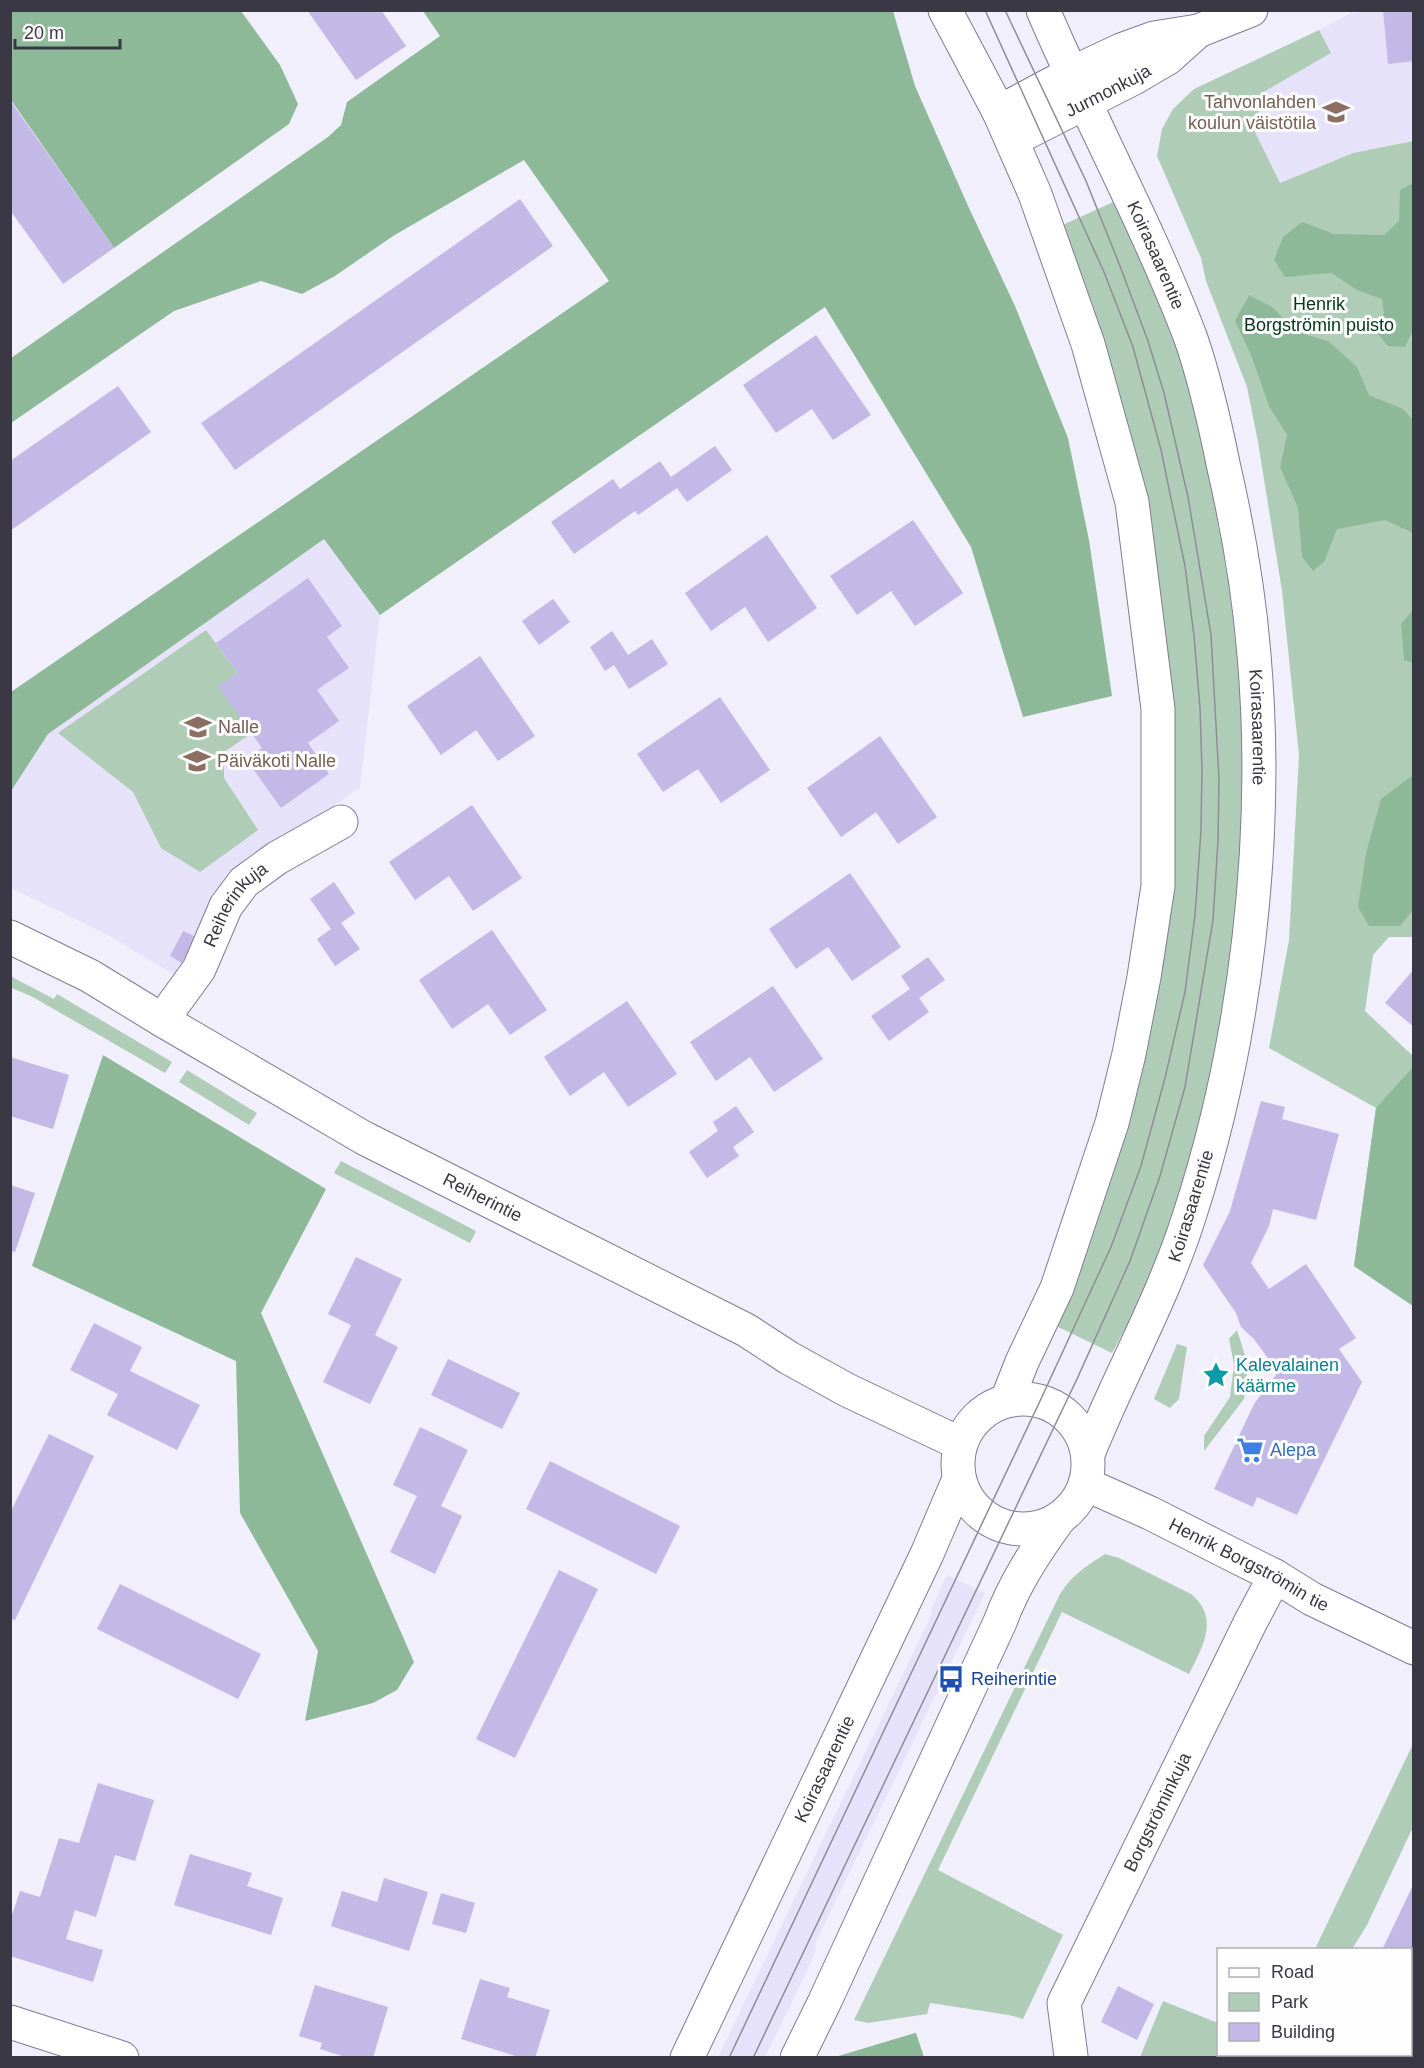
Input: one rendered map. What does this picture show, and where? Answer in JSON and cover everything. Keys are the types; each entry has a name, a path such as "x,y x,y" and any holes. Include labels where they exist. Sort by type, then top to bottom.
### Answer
{"street":[{"path":"945,10 1005,126 1039,204 1088,344 1132,502 1158,721 1158,886 1129,1054 1112,1123 1057,1288 1022,1362 1007,1401"},
{"name":"Koirasaarentie","path":"1043,10 1116,165 1191,339 1215,425 1235,517 1254,654 1258,747 1257,843 1247,950 1222,1100 1174,1263 1110,1399 1086,1469"},
{"name":"Jurmonkuja","path":"1005,126 1071,73 1154,38 1198,31 1251,10"},
{"name":"Jurmonkuja","path":"1005,126 1086,102 1168,58 1198,31"},
{"name":"Reiherinkuja","path":"162,1020 199,969 226,906 244,882 277,858 341,822"},
{"name":"Reiherintie","path":"10,937 90,976 364,1138 746,1330 789,1358 847,1390 961,1444"},
{"path":"1029,1399 1051,1405 1061,1411 1079,1430 1086,1469 1079,1497 1070,1509 1043,1527 1025,1530 995,1523 976,1510 963,1490 959,1479 958,1461 961,1444 971,1424 978,1416 996,1404 1029,1399"},
{"name":"Henrik Borgströmin tie","path":"1086,1469 1150,1513 1275,1576 1312,1599 1413,1648"},
{"name":"Koirasaarentie","path":"687,2058 923,1562 959,1479"},
{"path":"796,2058 980,1666 1011,1594 1026,1565 1059,1518"},
{"name":"Borgströminkuja","path":"1071,2056 1064,2003 1275,1576"},
{"path":"10,2022 122,2058"}],"shaded area":[{"name":"Tahvonlahden koulun väistötila","path":"1361,11 1413,11 1413,141 1353,153 1280,183 1255,132 1262,93 1331,53 1319,30 1349,14"},
{"name":"Päiväkoti Nalle","path":"324,538 380,615 360,787 245,870 182,979 102,932 11,888 10,791 47,734"},
{"name":"Reiherintie","path":"947,1575 985,1593 815,1944 816,1950 802,1981 765,2057 718,2057 932,1614 931,1610"}],"green space":[{"path":"10,11 241,11 280,65 298,104 289,124 114,248 11,100"},
{"path":"423,11 893,11 915,86 1015,306 1068,438 1089,540 1112,696 1023,717 971,547 825,307 380,615 324,539 48,734 11,791 11,692 609,281 524,160 393,236 335,276 302,294 261,281 174,311 11,423 11,358 328,137 341,125 347,102 440,36"},
{"name":"Henrik Borgströmin puisto","path":"1319,30 1331,53 1262,93 1255,132 1280,183 1353,153 1413,141 1413,937 1389,937 1373,955 1365,1011 1413,1056 1413,1306 1354,1266 1376,1108 1269,1048 1289,940 1299,755 1282,591 1247,387 1206,281 1201,258 1157,156 1162,129 1173,109 1194,89"},
{"path":"1413,183 1413,330 1405,347 1388,346 1378,334 1384,313 1382,299 1357,290 1331,273 1285,277 1274,260 1283,237 1302,222 1334,234 1384,235 1399,221 1400,190"},
{"path":"1122,198 1179,337 1239,611 1246,865 1206,1122 1149,1284 1112,1353 1052,1324 1076,1270 1169,743 1056,228"},
{"path":"1249,295 1272,307 1297,332 1328,341 1357,367 1369,395 1403,409 1413,420 1413,533 1385,520 1337,529 1324,562 1313,571 1302,557 1298,508 1280,467 1287,435 1269,406 1251,355 1235,321"},
{"path":"1413,610 1413,663 1404,660 1401,624"},
{"path":"206,630 238,673 219,686 252,733 224,752 224,778 258,830 200,872 161,848 133,792 58,733"},
{"path":"1413,775 1413,910 1400,926 1369,926 1358,907 1366,853 1381,799"},
{"path":"10,976 54,999 57,994 172,1062 165,1073 31,996 11,988"},
{"path":"103,1055 326,1189 261,1313 414,1662 397,1690 373,1703 305,1721 318,1651 240,1513 236,1361 32,1266"},
{"path":"1413,1067 1413,1306 1354,1266 1376,1108"},
{"path":"187,1070 257,1113 249,1125 179,1082"},
{"path":"341,1161 476,1231 470,1243 334,1173"},
{"path":"1237,1330 1248,1365 1244,1399 1204,1451 1204,1436 1230,1397 1234,1365 1229,1339"},
{"path":"1177,1344 1187,1347 1179,1399 1170,1408 1154,1399"},
{"path":"1105,1554 1119,1558 1191,1594 1200,1603 1205,1613 1206,1633 1189,1674 1062,1612 938,1870 1063,1935 1023,2019 930,2003 927,2014 868,2023 854,2020 1060,1594 1080,1571"},
{"path":"1413,1744 1413,1827 1367,1925 1353,1948 1315,1948"},
{"path":"1163,2001 1217,2023 1217,2056 1308,2056 1305,2058 1140,2057"},
{"path":"915,2033 924,2057 835,2057"}],"building":[{"path":"307,10 381,10 406,46 356,80"},
{"path":"1383,10 1414,10 1414,61 1388,64"},
{"path":"10,100 114,248 63,284 10,210"},
{"path":"520,199 553,246 235,470 201,423"},
{"path":"816,335 871,415 833,440 812,409 776,433 743,385"},
{"path":"118,386 151,432 10,531 10,461"},
{"path":"715,446 732,470 687,502 677,488 638,515 635,511 574,554 551,522 613,479 620,489 660,461 671,477"},
{"path":"913,520 963,593 915,626 891,591 857,615 830,576"},
{"path":"767,535 817,608 768,642 745,607 711,631 685,593"},
{"path":"308,578 342,626 327,637 349,668 317,690 339,721 308,743 329,774 281,808 246,759 262,748 218,686 238,673 216,643"},
{"path":"553,599 570,622 539,645 522,621"},
{"path":"612,631 628,655 652,639 668,664 629,689 614,665 605,671 590,647"},
{"path":"480,656 535,736 498,761 476,730 441,755 407,706"},
{"path":"720,697 770,770 721,803 698,769 663,792 637,754"},
{"path":"880,736 937,817 898,844 876,812 841,837 807,788"},
{"path":"472,805 522,878 473,911 449,876 415,900 389,862"},
{"path":"850,873 901,947 852,981 828,947 796,969 769,929"},
{"path":"334,882 355,913 341,923 360,949 335,966 317,939 331,929 310,899"},
{"path":"492,930 547,1010 510,1035 488,1004 452,1029 419,980"},
{"path":"183,931 196,937 182,963 170,956"},
{"path":"928,957 945,980 919,998 929,1012 889,1041 871,1016 910,989 901,976"},
{"path":"1414,969 1414,1027 1385,1003"},
{"path":"773,986 823,1059 774,1092 750,1057 716,1081 690,1042"},
{"path":"627,1001 677,1074 628,1107 604,1072 570,1096 544,1057"},
{"path":"10,1057 69,1075 53,1129 10,1116"},
{"path":"1261,1101 1285,1107 1282,1119 1339,1134 1316,1220 1273,1209 1269,1226 1251,1263 1269,1289 1306,1264 1356,1338 1339,1349 1362,1382 1297,1515 1257,1497 1253,1507 1214,1489 1254,1404 1278,1372 1254,1339 1241,1327 1236,1313 1203,1265 1230,1211"},
{"path":"736,1106 754,1132 733,1147 739,1156 707,1178 689,1152 718,1131 713,1122"},
{"path":"10,1185 35,1193 15,1252 10,1251"},
{"path":"356,1257 402,1279 375,1335 398,1347 370,1404 323,1382 351,1325 328,1314"},
{"path":"94,1323 142,1347 130,1371 200,1405 177,1450 107,1415 118,1394 70,1370"},
{"path":"448,1359 520,1393 502,1429 431,1395"},
{"path":"420,1427 468,1450 441,1506 462,1516 435,1574 390,1552 417,1496 393,1485"},
{"path":"49,1434 94,1456 15,1620 10,1618 10,1513"},
{"path":"550,1461 680,1526 656,1574 526,1509"},
{"path":"559,1570 598,1589 515,1758 476,1739"},
{"path":"120,1584 261,1654 238,1699 97,1629"},
{"path":"98,1783 154,1800 135,1861 115,1855 96,1917 75,1910 66,1939 103,1950 93,1982 10,1956 10,1921 20,1891 40,1897 59,1838 79,1843"},
{"path":"190,1854 252,1873 247,1886 283,1898 271,1935 174,1905"},
{"path":"384,1878 428,1892 409,1951 331,1926 342,1891 377,1902"},
{"path":"1414,1883 1414,2058 1404,2056 1412,2056 1412,1948 1383,1948"},
{"path":"441,1893 475,1903 466,1933 432,1924"},
{"path":"480,1979 510,1988 507,1997 550,2010 535,2058 522,2058 461,2039"},
{"path":"315,1985 388,2007 373,2058 348,2058 320,2049 322,2043 299,2036"},
{"path":"1118,1986 1154,2004 1137,2040 1101,2022"}],"tram line":[{"path":"729,2058 1111,1247 1141,1166 1165,1078 1185,992 1195,915 1201,830 1200,708 1185,566 1161,450 1133,347 1104,272 985,10"},
{"path":"753,2058 1077,1379 1130,1261 1160,1176 1185,1087 1213,920 1219,779 1211,635 1188,497 1164,393 1148,341 1120,266 1086,181 1005,10"}],"place":[{"name":"Tahvonlahden koulun väistötila","path":"1336,112"},
{"name":"Nalle","path":"198,727"},
{"name":"Päiväkoti Nalle","path":"197,761"},
{"name":"Kalevalainen käärme","path":"1216,1375"},
{"name":"Alepa","path":"1250,1450"},
{"name":"Reiherintie","path":"951,1679"}]}
